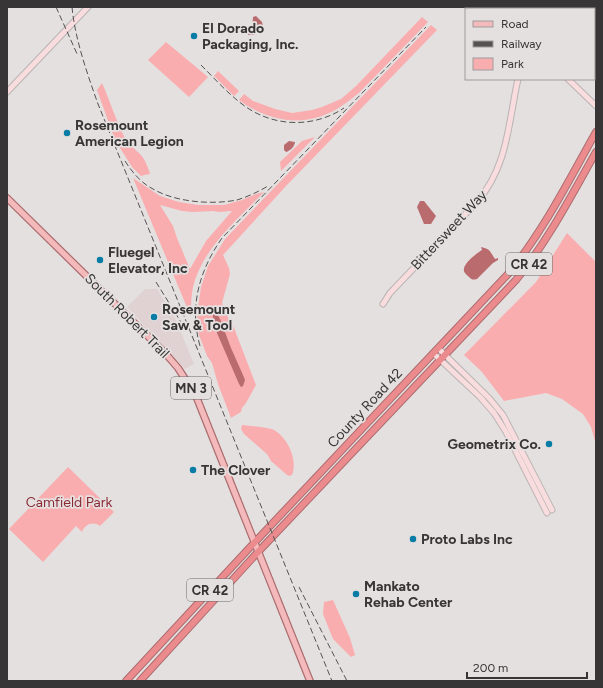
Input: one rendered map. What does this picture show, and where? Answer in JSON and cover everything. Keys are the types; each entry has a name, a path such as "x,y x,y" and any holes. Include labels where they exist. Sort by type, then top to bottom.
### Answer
{"highway":[{"name":"County Road 42","path":"126,681 255,542 502,281 544,224 596,132"},
{"name":"County Road 42","path":"140,681 258,552 501,297 532,260 555,224 596,152"}],"main road":[{"name":"South Robert Trail","path":"7,198 178,368 196,396 255,542"},
{"name":"MN 3","path":"255,542 310,681"}],"street":[{"path":"7,92 88,7"},
{"name":"Bittersweet Way","path":"383,304 390,293 477,202 490,186 498,168 507,140 518,80"},
{"path":"569,80 596,106"},
{"path":"438,348 443,358 490,407 498,419 547,513"},
{"path":"433,353 443,358 489,398 503,415 552,510"}],"shaded area":[{"path":"256,16 262,22 263,26 254,35 248,35 246,32 252,26 253,17"},
{"path":"289,141 295,142 295,144 289,151 286,152 284,150 284,145"},
{"path":"420,201 424,201 436,216 431,224 424,224 417,207"},
{"path":"481,247 489,250 495,259 498,258 498,260 477,279 473,280 464,272 464,270 466,264 471,258 482,250"},
{"path":"145,289 157,289 176,320 194,364 185,369 127,307"},
{"path":"215,310 245,380 243,386 241,387 214,326 213,311"}],"green space":[{"path":"422,17 428,22 360,92 345,104 327,114 305,120 285,120 265,115 239,100 244,94 253,101 292,113 312,110 341,99 356,86"},
{"path":"431,25 437,30 287,185 223,255 230,274 222,303 234,328 256,385 241,412 231,418 212,363 207,356 199,335 197,314 201,287 208,266 225,239"},
{"path":"166,42 208,77 189,97 148,60"},
{"path":"218,71 239,91 234,96 214,76"},
{"path":"102,83 125,138 143,158 150,174 141,176 132,167 115,140 97,90"},
{"path":"315,137 281,171 280,162 302,141"},
{"path":"133,178 160,196 179,202 198,205 224,205 264,192 234,222 208,254 195,280 191,317","holes":["160,205 182,211 232,211 206,241 190,269 173,226"]},
{"path":"567,233 596,262 596,445 591,427 583,414 562,399 546,393 504,401 482,372 464,355 536,282"},
{"path":"242,425 274,430 284,438 293,456 294,469 292,475 287,475 271,461 267,454 244,434 241,429"},
{"name":"Camfield Park","path":"68,467 114,512 100,526 97,524 87,525 82,532 76,526 43,562 9,529"},
{"path":"333,600 350,638 355,655 351,657 333,639 323,614 324,602"}],"railway":[{"path":"56,7 78,56"},
{"path":"72,7 79,44 98,104 332,681"},
{"path":"200,346 196,317 198,290 207,263 222,238 426,27"},
{"path":"201,65 222,87 246,107 257,114 269,118 282,121 307,122 332,115 344,108"},
{"path":"125,161 137,177 149,187 182,200 205,202 237,200 268,186"},
{"path":"156,282 184,327"},
{"path":"299,587 347,681"}],"place":[{"name":"El Dorado Packaging, Inc.","path":"194,36"},
{"name":"Rosemount American Legion","path":"67,133"},
{"name":"Fluegel Elevator, Inc","path":"100,260"},
{"name":"Rosemount Saw & Tool","path":"154,317"},
{"name":"Geometrix Co.","path":"549,444"},
{"name":"The Clover","path":"193,470"},
{"name":"Proto Labs Inc","path":"413,539"},
{"name":"Mankato Rehab Center","path":"356,594"}]}
